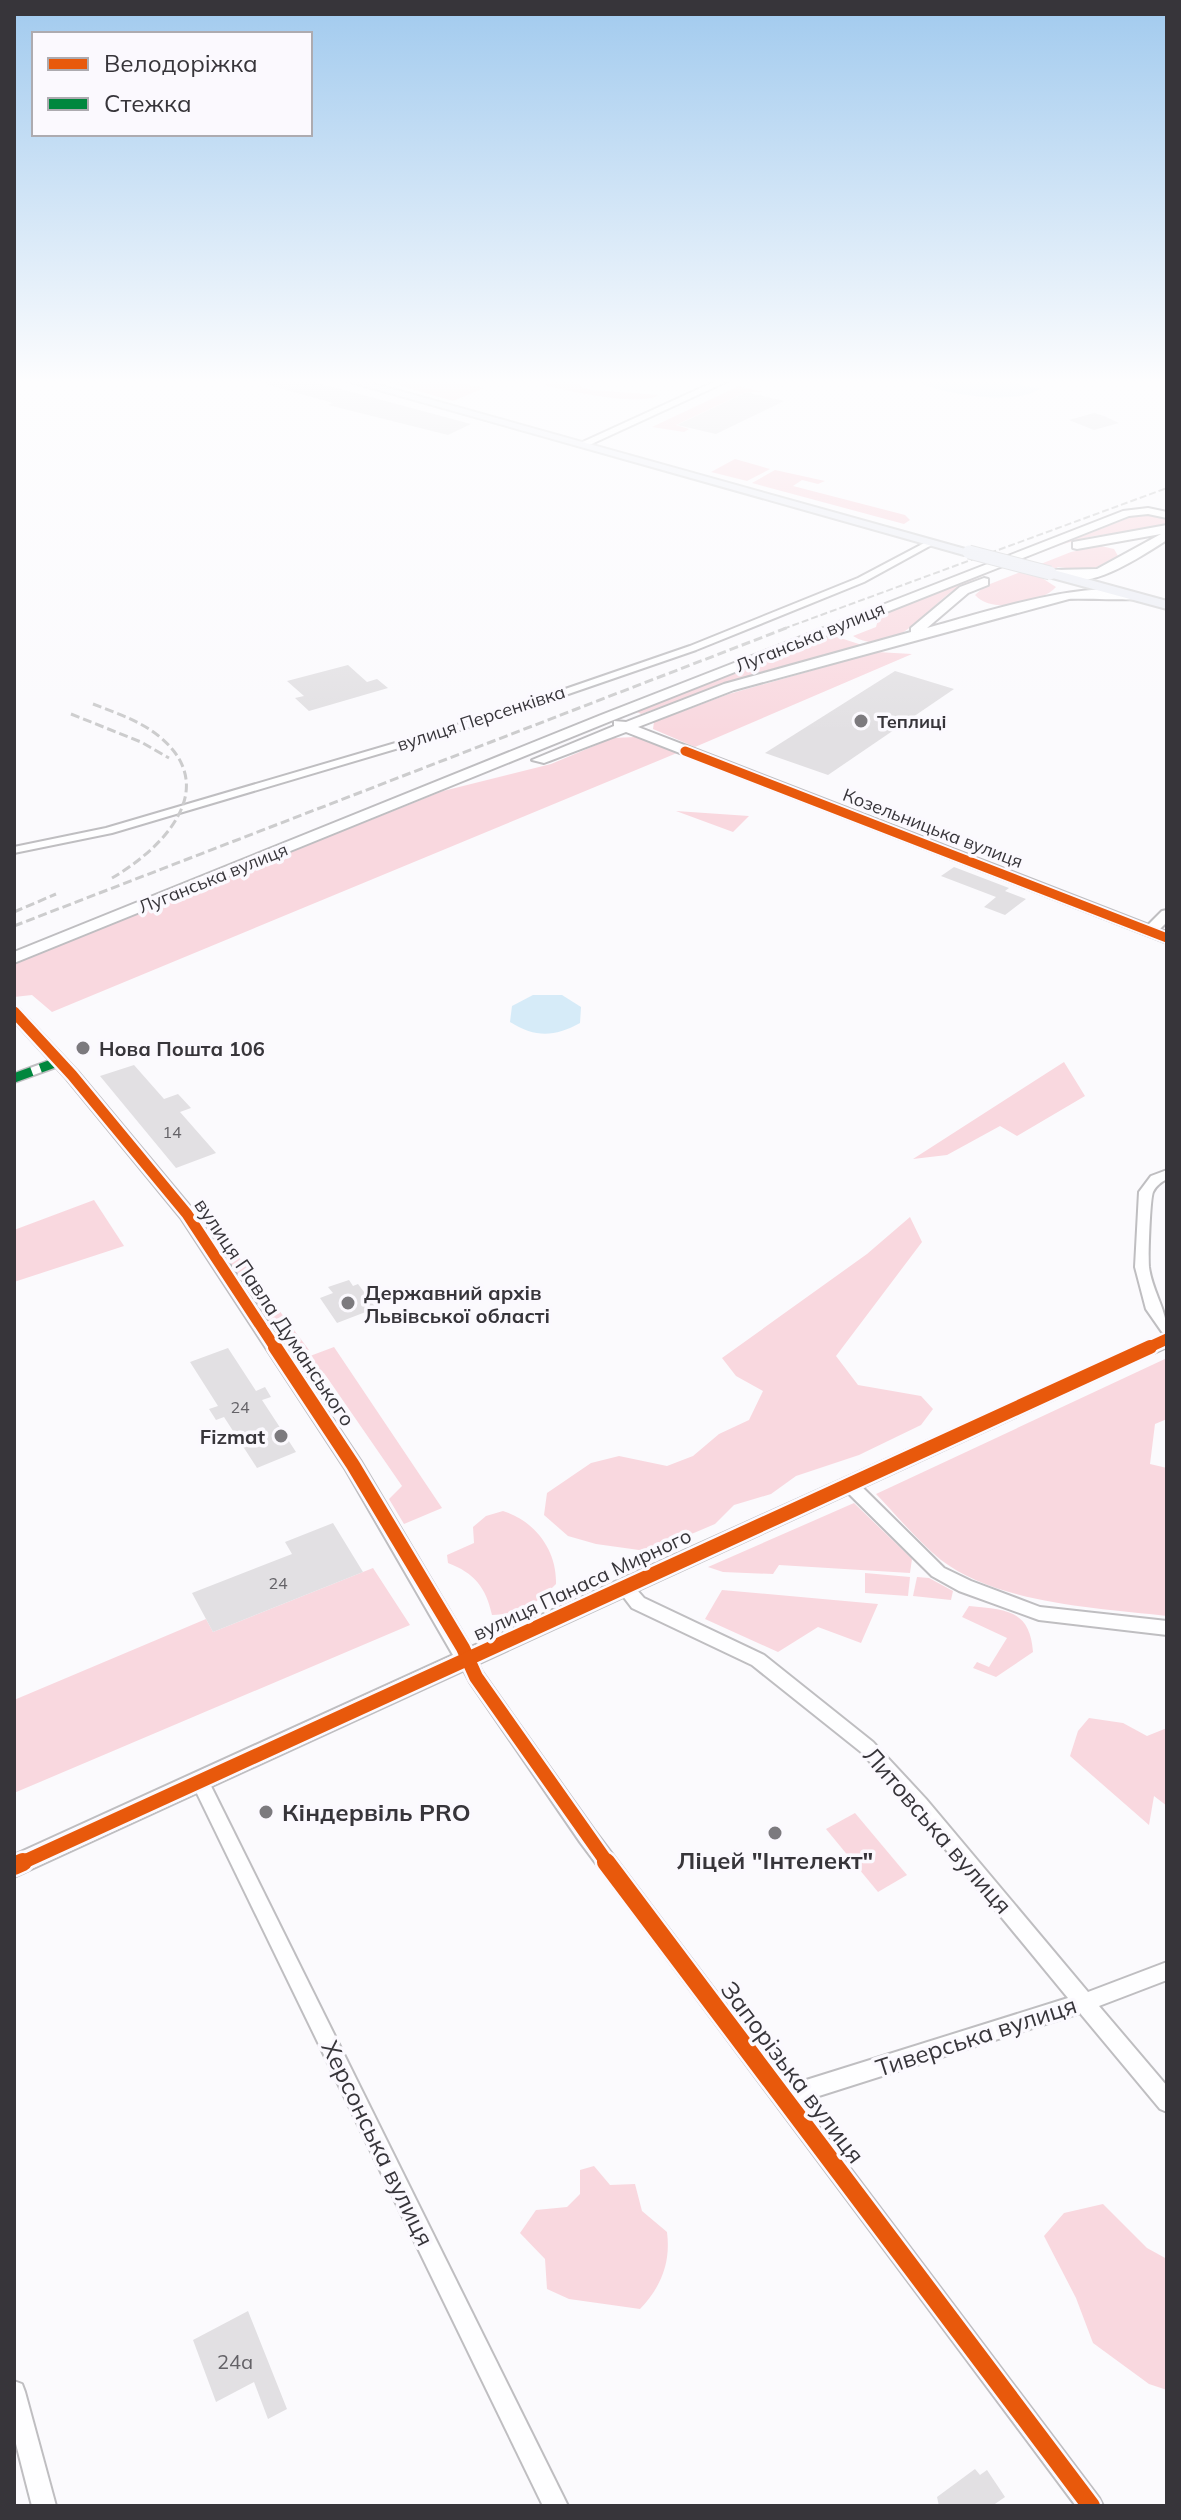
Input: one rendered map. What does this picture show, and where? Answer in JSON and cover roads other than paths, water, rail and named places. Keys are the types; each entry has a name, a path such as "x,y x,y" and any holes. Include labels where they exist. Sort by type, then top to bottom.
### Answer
{"main road":[{"path":"776,499 1167,605"},
{"name":"Луганська вулиця","path":"14,958 606,718 1127,513 1148,511 1167,515"},
{"name":"Луганська вулиця","path":"897,640 1086,542 1167,532"},
{"name":"Луганська вулиця","path":"1050,573 1083,578 1104,573 1167,532"},
{"path":"1086,542 1121,549 1125,555 1119,564"},
{"path":"1043,601 1065,588 1050,573"},
{"path":"1104,573 1104,584 1145,599"},
{"name":"Луганська вулиця","path":"458,780 545,758 729,687 1011,609 1094,593 1145,599"},
{"name":"Луганська вулиця","path":"971,599 1011,609"},
{"path":"849,622 842,630 844,638 875,646"},
{"name":"Козельницька вулиця","path":"606,718 1167,938"}],"street":[{"name":"вулиця Персенківка","path":"14,850 108,831 487,719 693,648 861,580 933,542"},
{"path":"1150,931 1167,914"},
{"name":"вулиця Павла Думанського","path":"14,1012 60,1061 187,1214 353,1465 467,1659"},
{"path":"14,1078 60,1061"},
{"path":"1167,1174 1156,1179 1146,1192 1142,1267 1153,1309 1167,1328"},
{"name":"вулиця Панаса Мирного","path":"14,1866 1167,1339"},
{"path":"849,1484 938,1572 965,1586 1039,1613 1167,1628"},
{"name":"Литовська вулиця","path":"624,1587 638,1603 758,1660 867,1747 920,1805 1167,2102"},
{"name":"Запорізька вулиця","path":"467,1659 476,1677 587,1836 1091,2506"},
{"name":"Херсонська вулиця","path":"200,1781 556,2506"},
{"name":"Тиверська вулиця","path":"784,2097 1085,2002 1167,1971"},
{"path":"14,2392 44,2506"}],"water":[{"path":"533,995 562,995 581,1007 580,1023 545,1034 528,1031 510,1022 512,1006"}],"railway":[{"path":"783,629 1138,499"},
{"path":"14,926 789,627"},
{"path":"93,704 153,731 178,757 186,777 185,797 178,816 166,834 131,866 112,878"},
{"path":"71,714 141,742 169,758"},
{"path":"14,912 56,894"}],"place":[{"name":"Теплиці","path":"861,721"},
{"name":"Нова Пошта 106","path":"83,1048"},
{"name":"Державний архів Львівської області","path":"348,1303"},
{"name":"Fizmat","path":"281,1436"},
{"name":"Кіндервіль PRO","path":"266,1812"},
{"name":"Ліцей \"Інтелект\"","path":"775,1833"}]}
